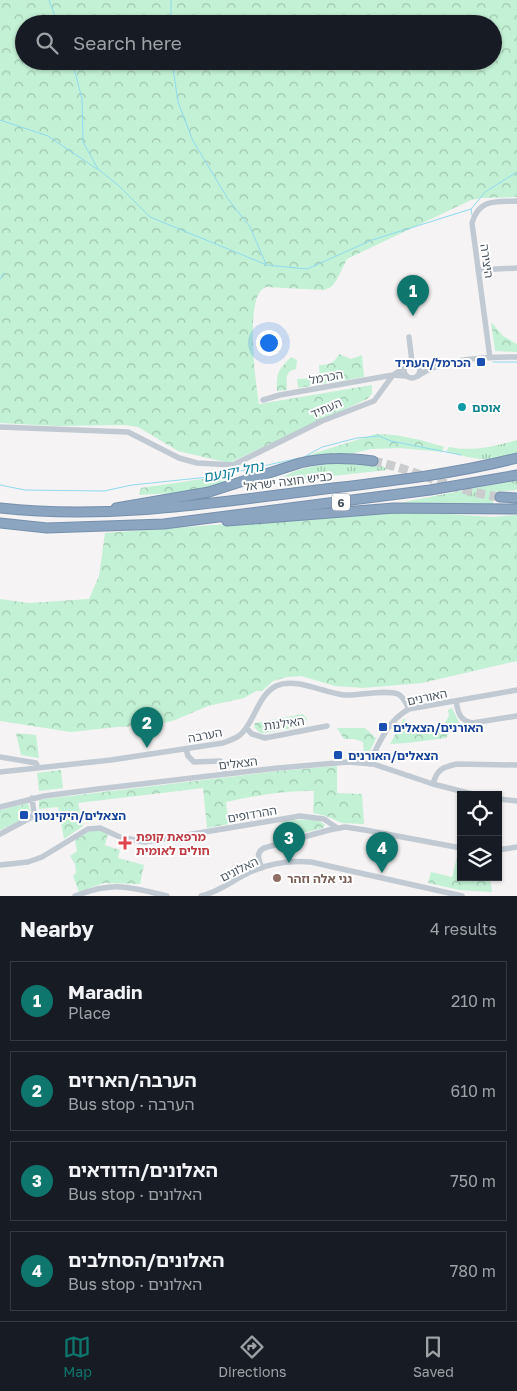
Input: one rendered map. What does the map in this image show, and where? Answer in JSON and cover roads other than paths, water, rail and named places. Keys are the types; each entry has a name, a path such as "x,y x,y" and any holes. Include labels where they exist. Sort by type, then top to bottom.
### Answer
{"highway":[{"path":"92,512 209,492 314,460 348,458 373,461"},
{"name":"כביש חוצה ישראל","path":"0,508 54,513 129,512 434,476 517,458"},
{"name":"6","path":"0,523 47,528 164,524 430,490 517,475"},
{"path":"500,497 517,498"},
{"path":"164,524 265,520 394,508 517,509"}],"street":[{"name":"היצירה","path":"490,358 472,223 477,210 490,202 517,201"},
{"path":"478,270 517,268"},
{"path":"409,337 412,362"},
{"path":"431,369 412,362 407,363 404,368 406,376 413,378 431,369 462,360 517,357"},
{"path":"418,376 419,366"},
{"name":"הכרמל","path":"392,375 404,368"},
{"name":"הכרמל","path":"263,400 280,395 392,375 406,376"},
{"name":"העתיד","path":"0,427 128,432 179,458 197,463 233,465 322,421 374,401 392,375"},
{"name":"הערבה","path":"0,772 186,750 232,740 239,736 246,728 264,697 271,690 284,684 294,683 343,695 396,694 404,699 410,709"},
{"name":"האורנים","path":"369,764 384,734 395,719 410,709 517,690"},
{"path":"456,701 458,714 466,721 472,722 517,716"},
{"name":"האילנות","path":"246,728 252,734 265,738 327,726"},
{"path":"186,750 188,756 194,762 220,760 225,774"},
{"path":"0,757 36,762 38,767"},
{"name":"הצאלים","path":"0,807 32,798 90,790 333,763 369,764 392,769 433,784 460,791"},
{"path":"433,784 442,767 457,764 517,765"},
{"path":"0,834 32,817 34,813 32,798"},
{"path":"502,799 517,801"},
{"name":"ההרדופים","path":"0,865 28,862 42,857 88,829 95,827 135,841 145,842 300,816 324,819 337,828"},
{"path":"262,868 258,858 260,850 337,828 354,828 457,847"},
{"path":"502,849 517,847"},
{"name":"האלונים","path":"201,896 213,892 250,872 285,860 311,862 462,896"},
{"path":"75,896 106,886 126,887 167,896"}],"waterway":[{"path":"49,0 55,15"},
{"path":"171,0 171,15"},
{"path":"74,70 82,99 83,142 98,169 118,185 150,217 267,265 307,269 372,240 471,209"},
{"path":"173,70 178,102 193,141 228,199 250,227 266,264"},
{"path":"0,120 48,136 97,169"},
{"path":"472,215 471,209 485,192 517,172"},
{"path":"0,279 4,273"},
{"path":"493,362 517,362"},
{"name":"נחל יקנעם","path":"0,485 25,490 104,491 132,485 218,476 304,457 322,447 357,438 379,436 391,441 461,455"}],"tunnel":[{"path":"373,461 468,491 500,497"}],"place":[{"name":"Maradin","path":"413,316"},
{"name":"הכרמל/העתיד","path":"481,362"},
{"name":"אוסם","path":"462,407"},
{"name":"האורנים/הצאלים","path":"383,727"},
{"name":"הערבה/הארזים","path":"147,748"},
{"name":"הצאלים/האורנים","path":"338,755"},
{"name":"הצאלים/היקינטון","path":"24,815"},
{"name":"מרפאת קופת חולים לאומית","path":"125,843"},
{"name":"האלונים/הדודאים","path":"289,863"},
{"name":"האלונים/הסחלבים","path":"382,873"},
{"name":"גני אלה וזהר","path":"277,878"}]}
